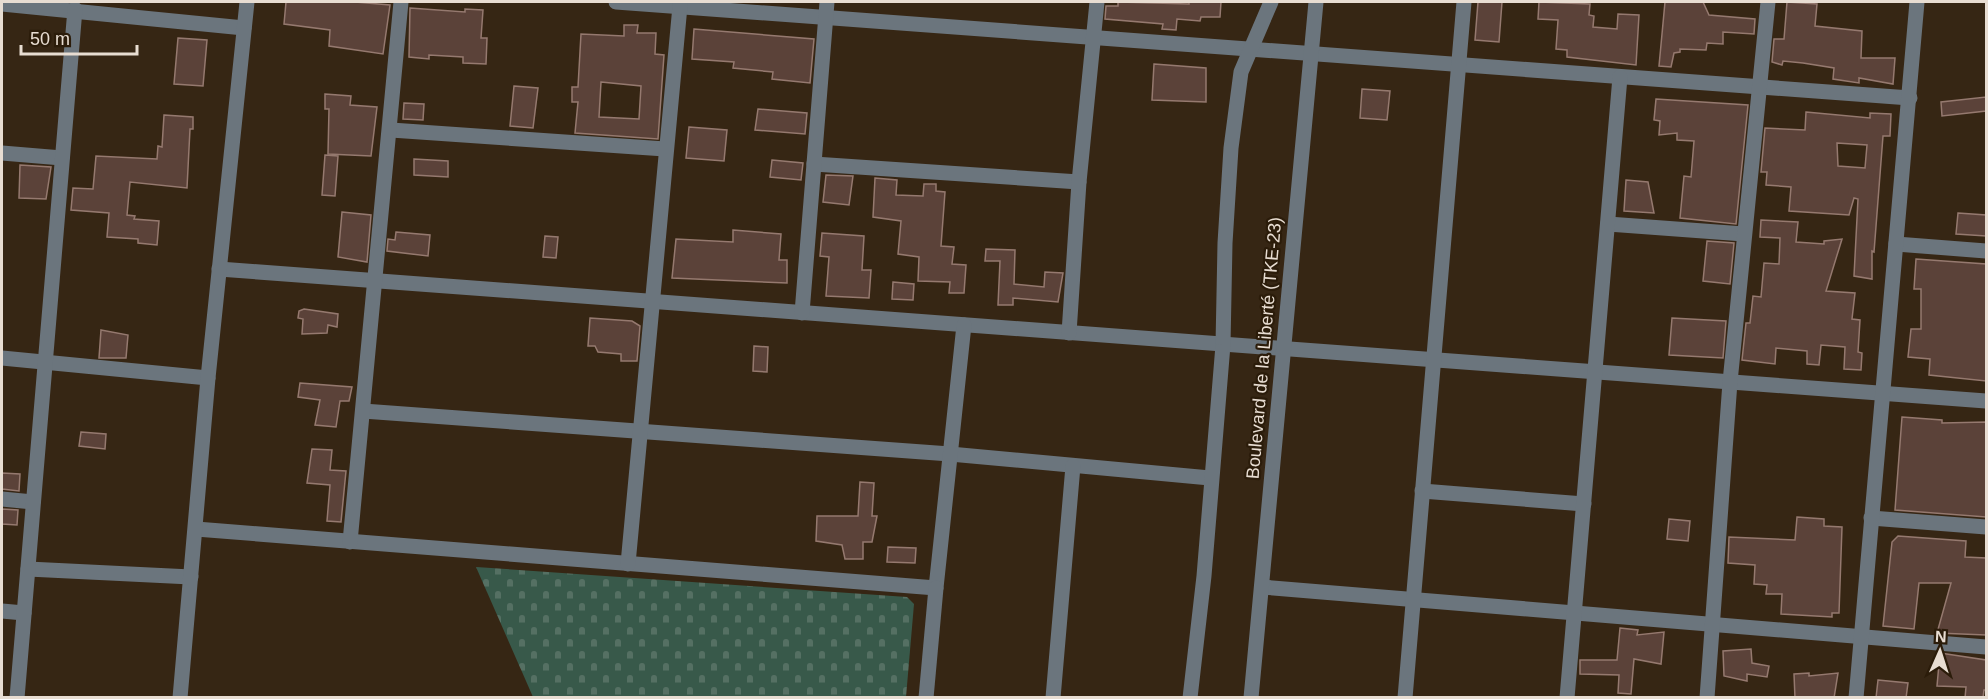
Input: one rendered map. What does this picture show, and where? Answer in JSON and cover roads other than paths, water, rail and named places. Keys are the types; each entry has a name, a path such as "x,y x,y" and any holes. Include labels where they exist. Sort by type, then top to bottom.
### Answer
{"street":[{"path":"180,698 208,378 247,2"},
{"path":"350,542 391,130 401,2"},
{"path":"616,2 1910,98"},
{"path":"802,313 827,2"},
{"path":"1070,333 1079,182 1097,2"},
{"path":"1190,698 1204,576 1210,478 1223,345 1225,243 1231,148 1241,72 1271,2"},
{"name":"Boulevard de la Liberté (TKE-23)","path":"1251,698 1316,2"},
{"path":"1405,698 1464,2"},
{"path":"1707,698 1730,382 1768,2"},
{"path":"1856,698 1917,2"},
{"path":"2,4 75,9 244,28"},
{"path":"628,564 680,6"},
{"path":"17,698 75,9"},
{"path":"1567,698 1620,77"},
{"path":"391,130 665,149"},
{"path":"2,153 62,158"},
{"path":"814,164 1079,182"},
{"path":"1608,224 1744,234"},
{"path":"1896,244 1986,251"},
{"path":"219,269 1986,401"},
{"path":"926,698 964,325"},
{"path":"2,358 208,378"},
{"path":"363,411 950,454 1210,478"},
{"path":"1053,698 1073,466"},
{"path":"1422,491 1584,504"},
{"path":"2,499 33,502"},
{"path":"1871,518 1986,527"},
{"path":"196,529 936,588"},
{"path":"28,569 192,577"},
{"path":"1262,587 1986,647"},
{"path":"2,611 24,613"}]}
